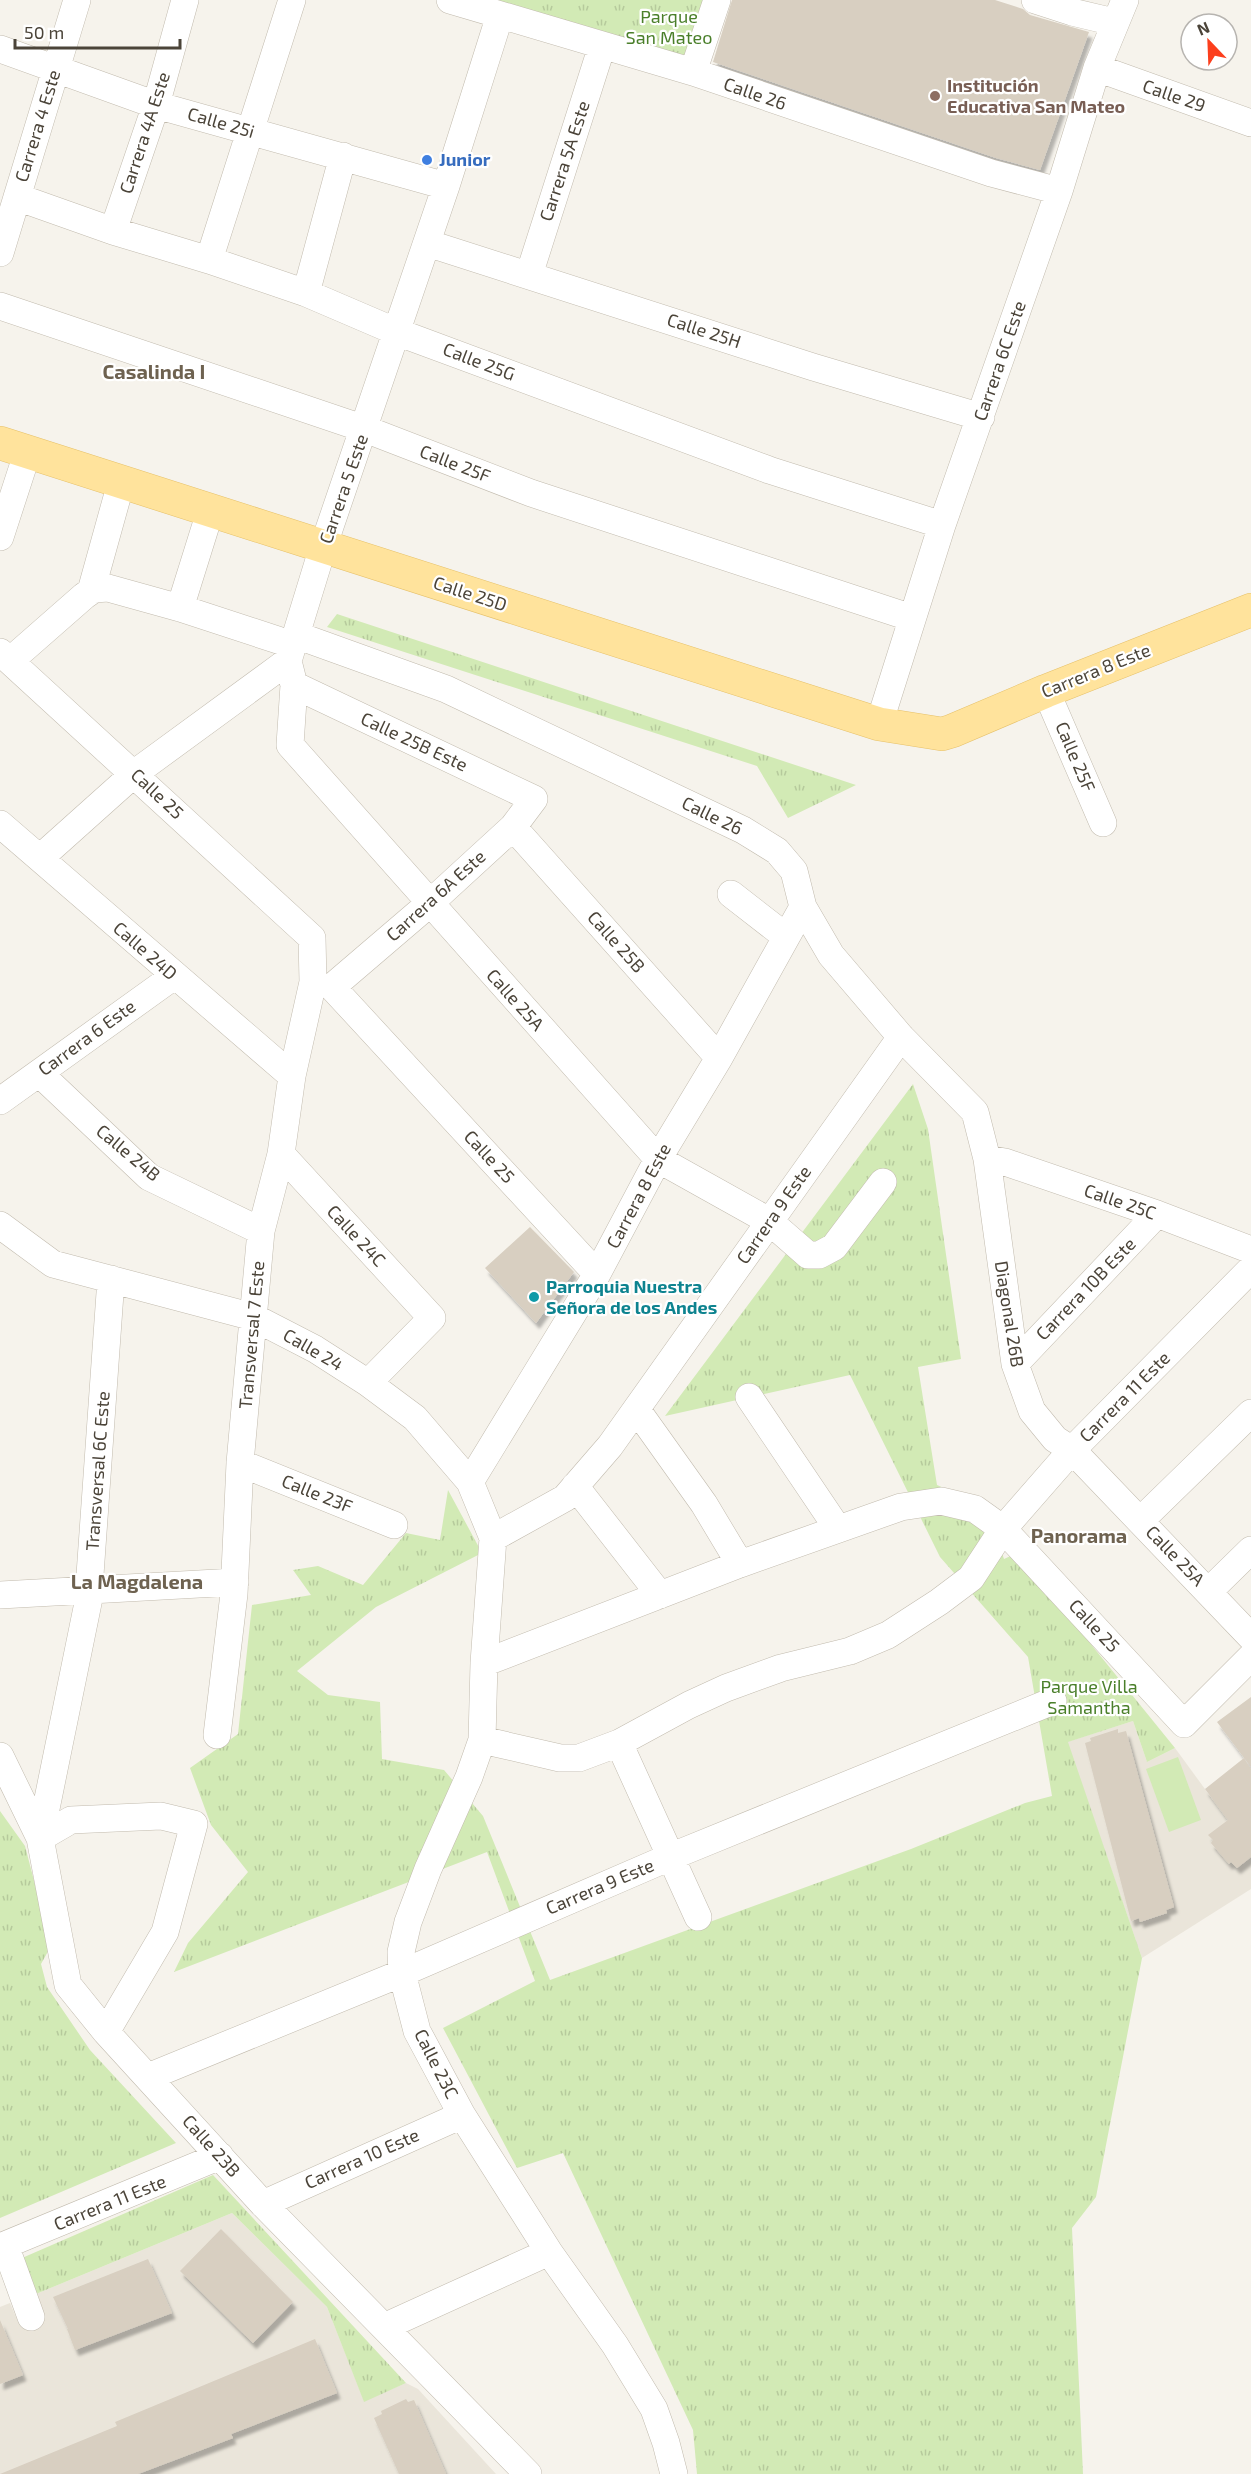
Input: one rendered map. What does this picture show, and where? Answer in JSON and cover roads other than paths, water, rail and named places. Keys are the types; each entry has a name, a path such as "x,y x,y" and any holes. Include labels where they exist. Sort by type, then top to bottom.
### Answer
{"main road":[{"name":"Calle 25D","path":"14,449 879,723 942,734"},
{"name":"Carrera 8 Este","path":"942,734 1046,691 1248,617"}],"street":[{"name":"Carrera 4 Este","path":"0,253 77,0"},
{"name":"Carrera 4A Este","path":"113,231 156,105 185,0"},
{"path":"209,260 252,132 292,0"},
{"name":"Calle 26","path":"450,0 693,72 991,173 1059,192"},
{"path":"693,72 717,0"},
{"path":"1035,0 1071,12 1120,11"},
{"name":"Carrera 6C Este","path":"879,723 942,525 1059,192 1097,68 1120,11"},
{"name":"Carrera 5 Este","path":"290,745 293,657 323,548 446,186 500,15"},
{"name":"Carrera 5A Este","path":"529,275 602,46"},
{"name":"Calle 25i","path":"0,49 156,105 446,186"},
{"name":"Calle 29","path":"1097,68 1251,123"},
{"path":"306,292 343,156"},
{"name":"Calle 25G","path":"17,197 113,231 306,292 397,332 769,470 942,525"},
{"name":"Calle 25H","path":"427,243 591,297 981,417"},
{"name":"Calle 25F","path":"0,306 364,429 531,493 912,618"},
{"path":"0,537 14,449"},
{"path":"5,656 99,590 121,483"},
{"path":"180,608 210,512"},
{"name":"Calle 25B Este","path":"99,590 180,608 293,657 534,799"},
{"name":"Calle 25","path":"5,656 312,938"},
{"path":"40,858 135,773 293,657"},
{"name":"Calle 26","path":"293,657 446,689 743,830 777,851 794,871 803,908 831,955 902,1037 975,1112 987,1159"},
{"name":"Calle 25F","path":"1046,691 1103,823"},
{"name":"Calle 25A","path":"290,745 658,1159 769,1221 808,1255 819,1255 834,1247 883,1182"},
{"name":"Carrera 6A Este","path":"322,985 429,904 513,826 534,799"},
{"name":"Calle 24D","path":"0,824 292,1076"},
{"name":"Calle 25B","path":"513,826 719,1058"},
{"path":"731,894 785,936"},
{"name":"Carrera 8 Este","path":"470,1482 597,1274 658,1159 719,1058 785,936 803,908"},
{"name":"Transversal 7 Este","path":"217,1735 235,1581 240,1463 261,1231 281,1154 292,1076 322,985 312,938"},
{"name":"Carrera 6 Este","path":"0,1101 174,976"},
{"name":"Calle 25","path":"322,985 597,1274"},
{"name":"Carrera 9 Este","path":"493,1538 564,1498 610,1446 902,1037"},
{"name":"Calle 24B","path":"39,1073 149,1176 261,1231"},
{"name":"Calle 24C","path":"281,1154 432,1318 368,1383"},
{"name":"Calle 25C","path":"987,1159 1005,1162 1157,1214 1251,1250"},
{"name":"Diagonal 26B","path":"987,1159 1015,1364 1032,1411 1055,1439 1072,1450"},
{"name":"Carrera 10B Este","path":"1015,1364 1157,1214"},
{"name":"Calle 24","path":"0,1226 53,1264 253,1317 315,1349 368,1383 415,1418 470,1482 493,1538"},
{"name":"Carrera 11 Este","path":"482,1740 560,1758 579,1758 619,1743 726,1688 781,1668 850,1651 888,1635 971,1578 1003,1529 1072,1450 1251,1269"},
{"name":"Transversal 6C Este","path":"40,1838 89,1590 111,1279"},
{"path":"749,1397 838,1529"},
{"path":"637,1410 704,1504 740,1564"},
{"path":"1140,1521 1251,1413"},
{"name":"Calle 25A","path":"1072,1450 1209,1591 1251,1638"},
{"name":"Calle 23F","path":"240,1463 394,1525"},
{"path":"575,1486 660,1595"},
{"name":"Calle 25","path":"484,1663 740,1564 838,1529 901,1507 941,1501 975,1509 1003,1529 1184,1724 1251,1657"},
{"name":"Calle 23C","path":"493,1538 484,1663 482,1740 469,1777 428,1869 408,1922 401,1952 402,1973 417,2031 462,2115 549,2252 615,2345 654,2409 674,2474"},
{"path":"1209,1591 1251,1550"},
{"path":"0,1595 235,1581"},
{"name":"Carrera 9 Este","path":"148,2077 402,1973 670,1857 1053,1701"},
{"path":"619,1743 698,1917"},
{"name":"Calle 23B","path":"0,1756 40,1838 68,1985 106,2032 263,2204 384,2327 428,2385 528,2474"},
{"path":"40,1838 71,1820 161,1816 194,1824 165,1932 106,2032"},
{"name":"Carrera 10 Este","path":"263,2204 462,2115"},
{"name":"Carrera 11 Este","path":"2,2246 220,2156"},
{"path":"2,2246 31,2317"},
{"path":"384,2327 549,2252"}],"place":[{"name":"Institución Educativa San Mateo","path":"935,96"},
{"name":"Junior","path":"427,160"},
{"name":"Parroquia Nuestra Señora de los Andes","path":"534,1297"}],"district":[{"name":"Casalinda I","path":"154,372"},
{"name":"Panorama","path":"1079,1536"},
{"name":"La Magdalena","path":"137,1582"}],"park label":[{"name":"Parque San Mateo","path":"669,27"},
{"name":"Parque Villa Samantha","path":"1089,1697"}]}
